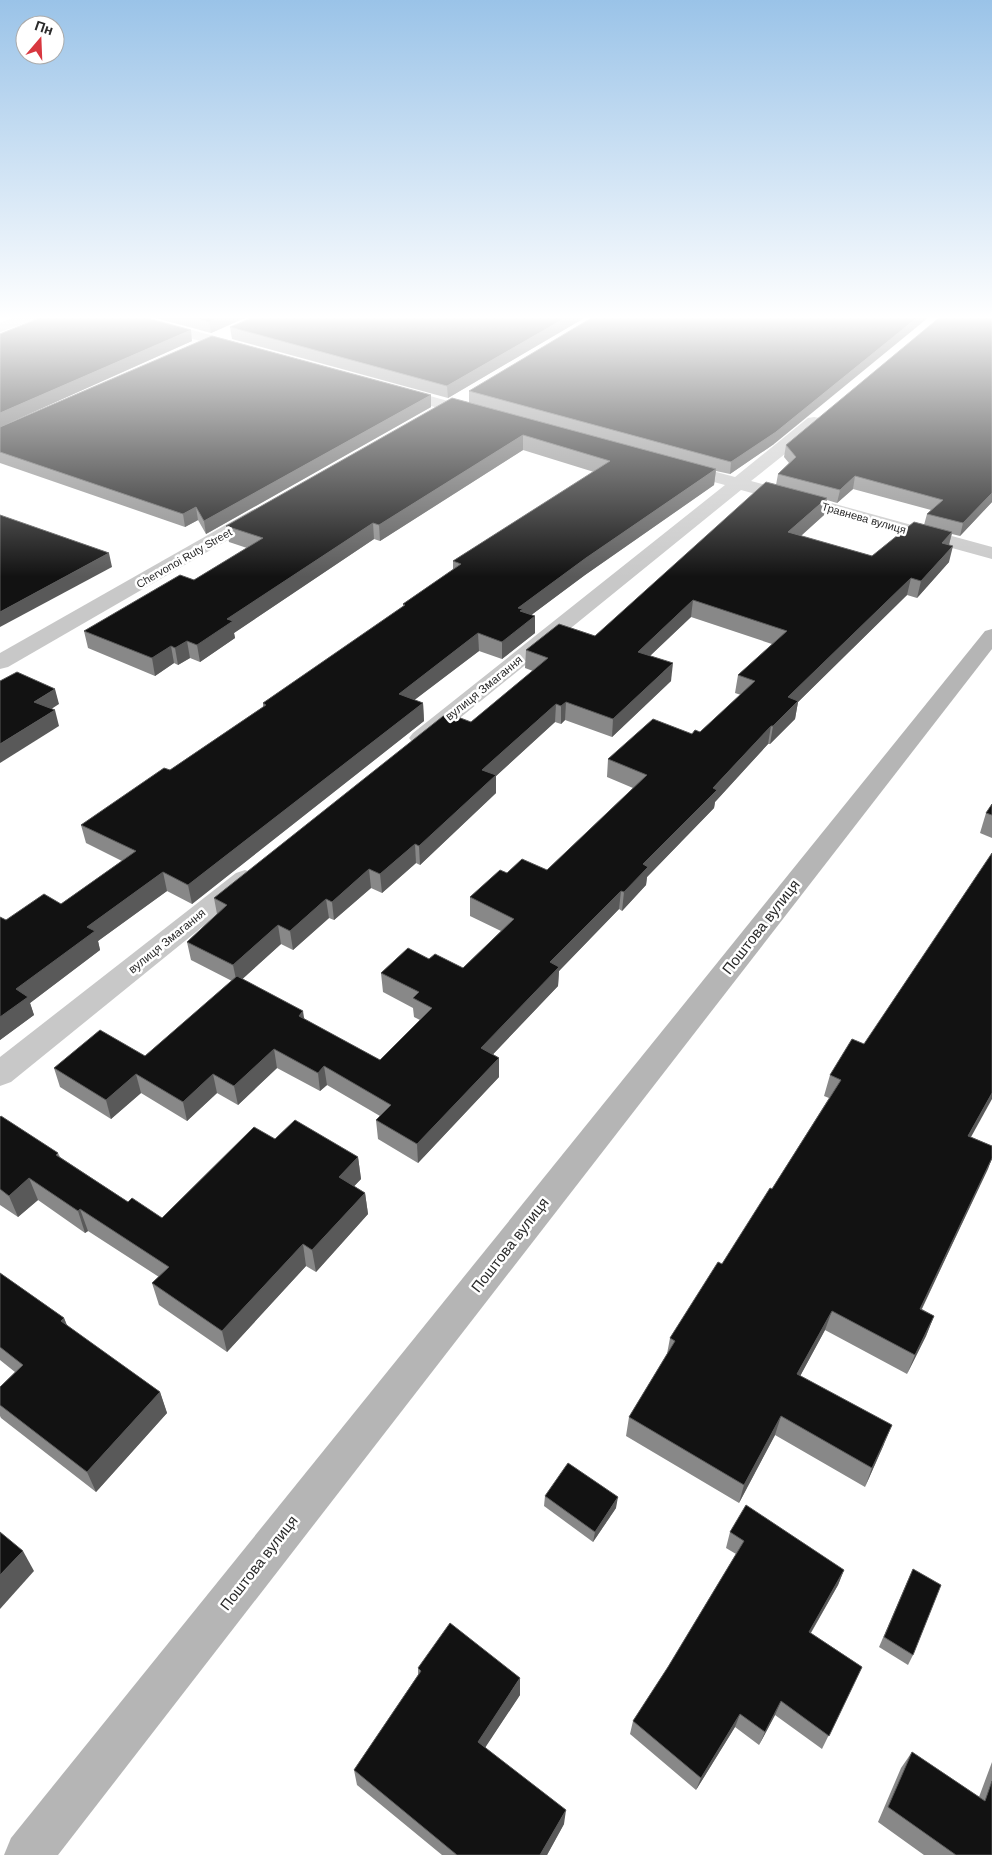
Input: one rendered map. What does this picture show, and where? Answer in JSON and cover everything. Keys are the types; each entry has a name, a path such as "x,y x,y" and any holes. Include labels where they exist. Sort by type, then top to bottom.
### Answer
{"street":[{"path":"440,404 496,419"},
{"path":"432,416 453,404"},
{"name":"вулиця Змагання","path":"405,751 829,410"},
{"name":"Травнева вулиця","path":"665,464 992,553"},
{"name":"Chervonoi Ruty Street","path":"0,662 276,505"},
{"name":"Поштова вулиця","path":"28,1855 992,636"},
{"name":"вулиця Змагання","path":"0,1074 265,863"}],"building":[{"path":"0,404 22,404 0,413"},
{"path":"55,404 416,404 204,521 196,507 183,514 0,452 0,427"},
{"path":"442,404 473,404 716,469 586,558 518,608 523,609 520,611 535,616 502,642 478,633 399,694 423,703 188,885 163,872 87,927 95,931 16,989 28,997 0,1017 0,917 6,920 44,894 61,904 136,851 81,825 164,768 170,770 266,705 263,703 461,564 453,561 610,461 523,435 379,525 373,523 227,619 233,621 197,645 187,641 175,648 171,646 152,658 84,631 180,575 194,580 263,538 226,526"},
{"path":"515,404 811,404 776,432 731,462"},
{"path":"836,404 992,404 992,493 963,523 927,514 943,500 855,476 840,490 778,474 796,457 786,445"},
{"path":"766,482 827,498 788,532 872,556 914,522 952,532 942,543 953,546 921,581 911,578 788,697 798,701 771,726 713,788 717,790 643,864 648,867 624,892 621,891 550,962 559,967 481,1048 499,1058 417,1144 376,1120 391,1105 324,1066 318,1073 274,1049 234,1086 213,1074 183,1102 136,1074 106,1100 54,1068 100,1030 145,1056 237,976 303,1011 299,1016 380,1060 432,1008 413,998 419,992 381,973 408,948 429,959 435,954 463,968 514,919 470,897 500,870 507,873 522,859 547,870 647,775 608,759 653,719 692,734 695,730 700,732 755,681 738,675 787,631 693,600 638,652 673,663 613,719 566,702 561,706 556,704 482,770 496,775 419,846 415,844 380,874 369,869 332,902 326,899 290,931 278,925 233,965 187,942 227,905 214,898 447,713 471,722 548,658 526,650 559,624 595,636"},
{"path":"0,515 109,553 0,612"},
{"path":"17,672 55,689 34,702 55,710 0,744 0,681"},
{"path":"992,804 992,815 986,813"},
{"path":"992,853 992,1093 968,1136 992,1146 992,1158 920,1309 934,1316 915,1355 832,1311 797,1374 892,1425 872,1468 781,1416 744,1485 629,1417 675,1341 670,1338 718,1262 722,1264 770,1188 772,1189 841,1080 830,1075 852,1039 864,1044"},
{"path":"1,1116 128,1202 132,1198 162,1218 254,1127 275,1139 295,1120 358,1157 339,1177 365,1193 312,1250 303,1244 222,1331 152,1283 169,1267 80,1209 78,1211 29,1178 9,1196 0,1189"},
{"path":"0,1273 64,1318 61,1321 160,1392 87,1472 0,1405 0,1387 23,1365 0,1347"},
{"path":"568,1463 618,1497 595,1532 545,1496"},
{"path":"746,1505 844,1570 809,1632 862,1667 829,1736 781,1701 765,1732 740,1714 701,1778 633,1721 744,1541 730,1532"},
{"path":"0,1532 23,1551 0,1575"},
{"path":"913,1569 941,1585 913,1655 884,1637"},
{"path":"450,1623 520,1678 478,1742 566,1810 540,1855 457,1855 354,1770 421,1671 418,1668"},
{"path":"912,1752 985,1801 992,1781 992,1855 956,1855 888,1807"}]}
